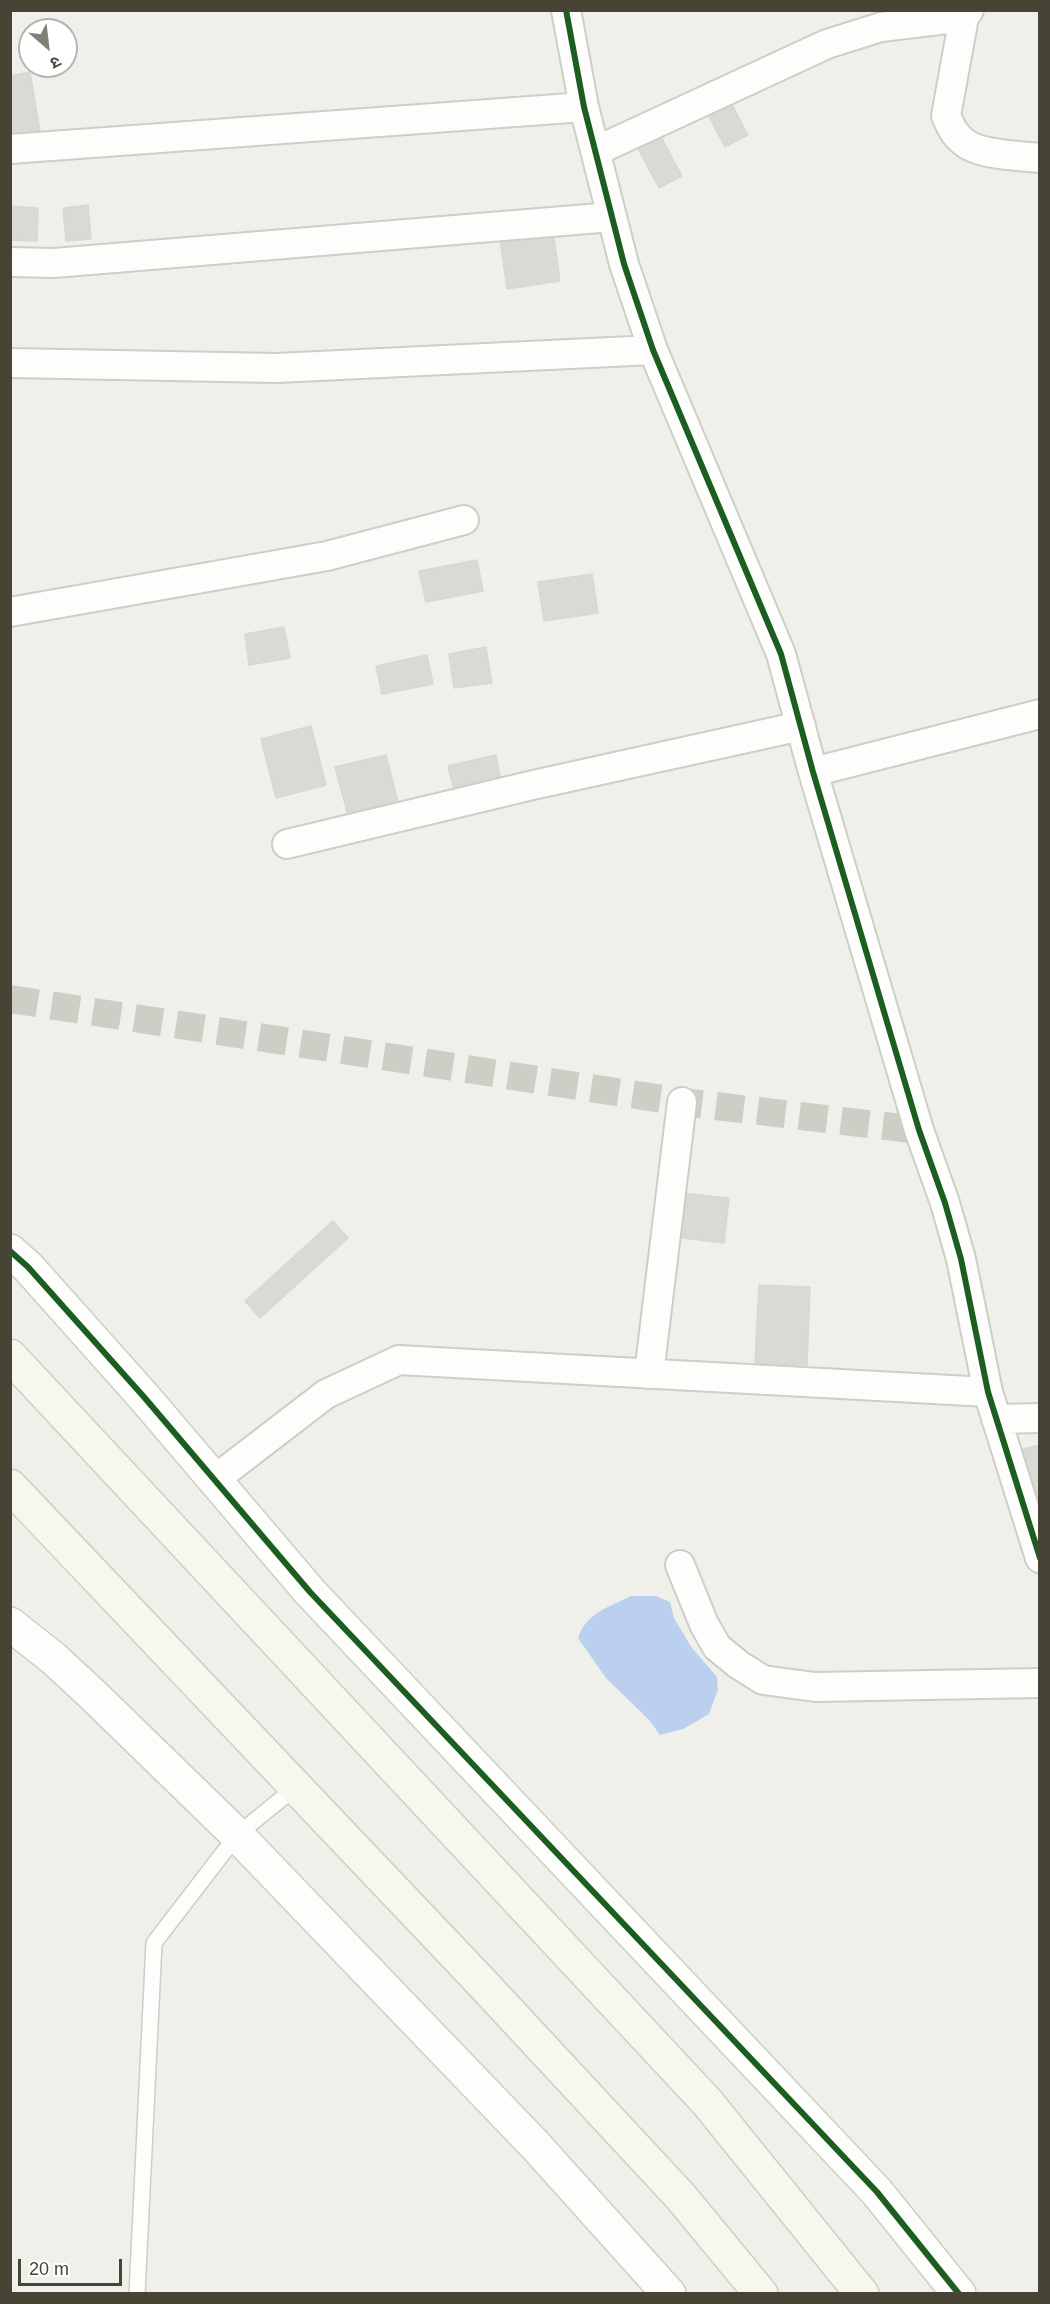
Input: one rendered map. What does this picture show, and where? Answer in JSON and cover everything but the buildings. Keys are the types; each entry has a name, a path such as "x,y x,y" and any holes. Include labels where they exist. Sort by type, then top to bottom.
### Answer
{"main road":[{"path":"10,1356 707,2102 862,2294"},
{"path":"10,1486 681,2197 761,2294"}],"street":[{"path":"566,10 584,107 624,264 653,350 782,654 813,772 919,1130 962,1259 988,1392 1040,1558"},
{"path":"596,151 827,44 881,27 966,14 946,116 952,132 966,145 991,152 1040,158"},
{"path":"10,149 584,107"},
{"path":"10,262 54,263 612,217"},
{"path":"10,363 277,368 653,350"},
{"path":"10,612 327,556 464,520"},
{"path":"813,772 1040,714"},
{"path":"287,844 544,783 801,726"},
{"path":"649,1374 682,1102"},
{"path":"10,1251 28,1267 136,1388 310,1592 877,2192 959,2294"},
{"path":"214,1480 326,1394 399,1360 988,1392"},
{"path":"996,1419 1040,1418"},
{"path":"680,1565 704,1624 717,1647 739,1665 763,1680 815,1687 1040,1683"},
{"path":"10,1624 53,1658 94,1696 237,1835 445,2055 536,2146 669,2294"}],"lane":[{"path":"137,2294 154,1944 237,1835 296,1787"}],"water":[{"path":"631,1596 656,1596 670,1602 674,1618 692,1648 717,1677 718,1690 709,1714 683,1729 660,1735 649,1720 606,1678 578,1638 592,1617"}],"tunnel":[{"path":"10,999 682,1102 919,1130"}],"cycle path":[{"path":"566,10 584,107 624,264 653,350 781,654 813,772 919,1130 945,1203 961,1259 988,1392 1040,1558"},
{"path":"10,1251 28,1267 144,1397 310,1592 877,2192 959,2294"}]}
